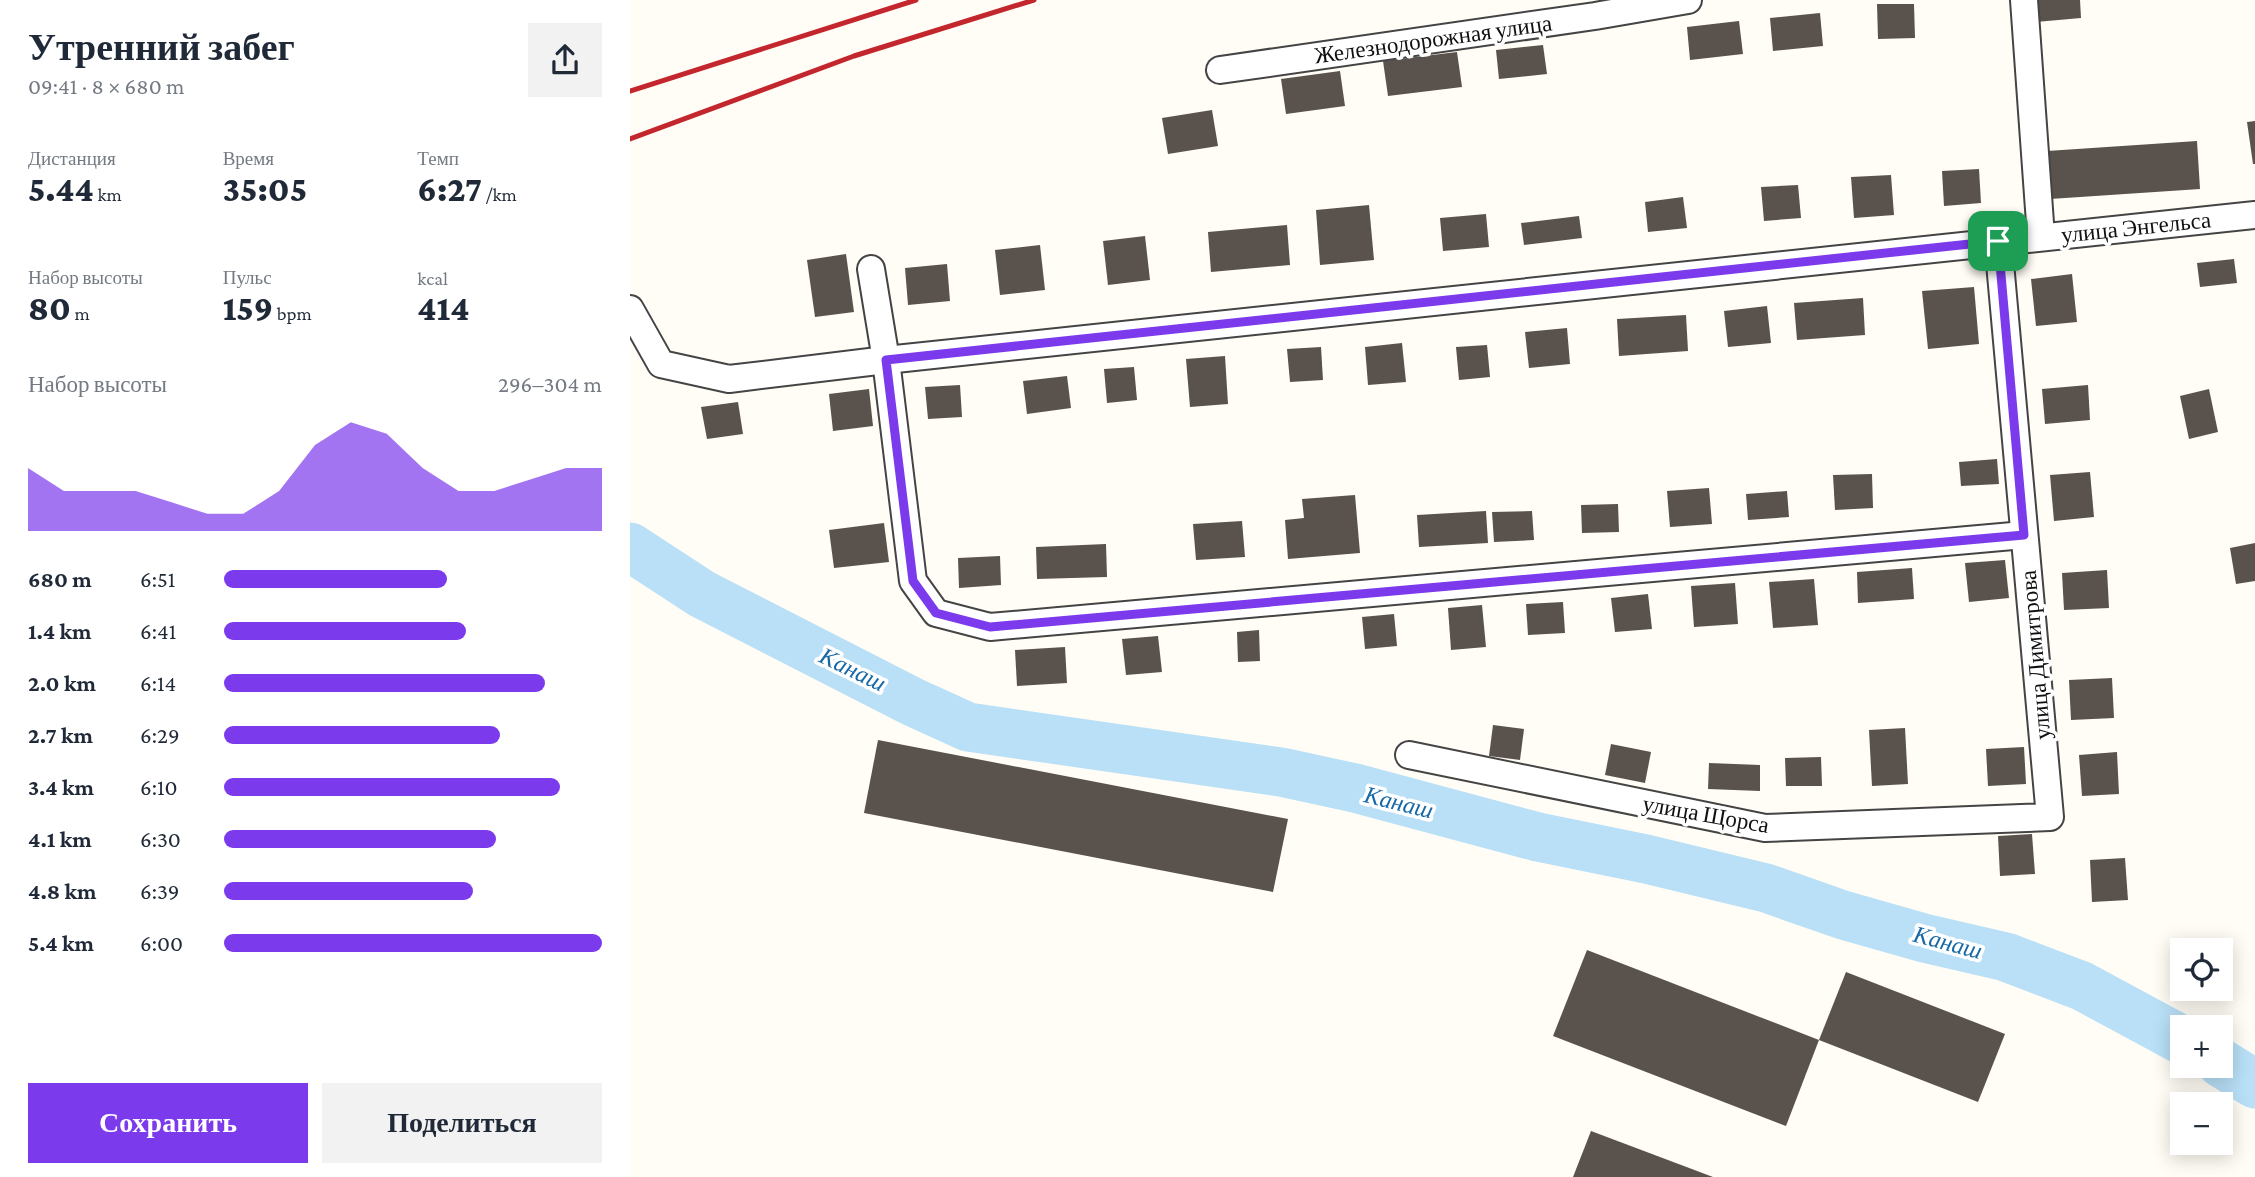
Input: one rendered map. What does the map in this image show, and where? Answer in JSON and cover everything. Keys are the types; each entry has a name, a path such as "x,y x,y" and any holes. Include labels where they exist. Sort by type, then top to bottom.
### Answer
{"street":[{"name":"Железнодорожная улица","path":"1220,70 1688,0"},
{"path":"2024,0 2041,237"},
{"name":"улица Энгельса","path":"630,309 661,364 729,379 886,360 2255,215"},
{"name":"улица Димитрова","path":"1998,241 2050,817"},
{"path":"871,269 886,360 913,581 936,613 990,627 2024,535"},
{"name":"улица Щорса","path":"1409,754 1765,828 2050,817"}],"building":[{"path":"2033,0 2080,0 2081,18 2036,22"},
{"path":"1877,4 1914,4 1915,38 1878,39"},
{"path":"1820,13 1823,46 1773,51 1770,18"},
{"path":"1739,21 1743,54 1690,60 1687,27"},
{"path":"1543,45 1547,74 1499,79 1496,50"},
{"path":"1457,52 1462,87 1388,96 1383,61"},
{"path":"1340,71 1345,106 1286,114 1281,79"},
{"path":"1212,110 1218,146 1168,154 1162,118"},
{"path":"2255,121 2255,164 2253,164 2247,122"},
{"path":"2197,141 2200,189 2050,199 2047,151"},
{"path":"1979,169 1981,203 1944,206 1942,171"},
{"path":"1891,175 1894,215 1854,218 1851,177"},
{"path":"1798,185 1801,218 1764,221 1761,187"},
{"path":"1683,197 1687,228 1648,232 1645,202"},
{"path":"1369,205 1374,260 1320,265 1316,210"},
{"path":"1486,214 1489,247 1443,251 1440,218"},
{"path":"1579,216 1582,238 1524,245 1521,223"},
{"path":"1287,225 1290,265 1211,272 1208,232"},
{"path":"1145,236 1150,280 1108,285 1103,241"},
{"path":"1040,245 1045,290 1000,295 995,250"},
{"path":"846,254 854,312 815,317 807,260"},
{"path":"2234,259 2237,283 2200,287 2197,263"},
{"path":"947,264 950,301 908,305 905,268"},
{"path":"2072,274 2077,322 2036,326 2031,279"},
{"path":"1974,287 1979,344 1928,349 1922,291"},
{"path":"1863,298 1865,335 1797,340 1794,303"},
{"path":"1767,306 1771,343 1728,347 1724,311"},
{"path":"1686,315 1688,351 1619,356 1617,319"},
{"path":"1567,328 1570,364 1529,368 1525,332"},
{"path":"1402,343 1406,382 1368,385 1365,347"},
{"path":"1487,345 1490,377 1459,380 1456,347"},
{"path":"1321,347 1323,380 1290,382 1287,349"},
{"path":"1225,356 1228,404 1190,407 1186,359"},
{"path":"1134,367 1137,400 1107,403 1104,369"},
{"path":"1067,376 1071,408 1027,414 1023,381"},
{"path":"960,385 962,417 928,419 925,387"},
{"path":"2088,385 2090,420 2045,424 2042,389"},
{"path":"869,389 873,426 833,431 829,394"},
{"path":"2209,389 2218,432 2189,439 2180,396"},
{"path":"738,402 743,434 707,439 701,407"},
{"path":"1997,459 1999,484 1961,486 1959,462"},
{"path":"2090,472 2094,517 2054,521 2050,475"},
{"path":"1872,474 1873,508 1835,510 1833,475"},
{"path":"1709,488 1712,524 1670,527 1667,491"},
{"path":"1787,491 1789,517 1748,520 1746,494"},
{"path":"1355,495 1360,553 1288,559 1285,520 1304,518 1302,499"},
{"path":"1618,504 1619,532 1582,533 1581,505"},
{"path":"1486,511 1488,543 1419,547 1417,515"},
{"path":"1532,511 1534,540 1494,542 1492,512"},
{"path":"1242,521 1245,557 1196,560 1193,524"},
{"path":"884,523 889,562 834,568 829,530"},
{"path":"2255,543 2255,581 2236,584 2230,548"},
{"path":"1106,544 1107,577 1037,579 1036,547"},
{"path":"1000,556 1001,585 959,588 958,558"},
{"path":"2005,560 2009,598 1969,602 1965,563"},
{"path":"1912,568 1914,599 1858,603 1857,572"},
{"path":"2107,570 2109,608 2064,610 2062,573"},
{"path":"1814,579 1818,625 1773,628 1769,582"},
{"path":"1735,583 1738,624 1694,627 1691,586"},
{"path":"1648,594 1652,629 1615,632 1611,598"},
{"path":"1563,602 1565,633 1528,635 1526,604"},
{"path":"1482,605 1486,647 1451,650 1448,608"},
{"path":"1394,614 1397,646 1365,649 1362,617"},
{"path":"1259,630 1260,661 1238,662 1237,632"},
{"path":"1158,636 1162,672 1126,675 1122,639"},
{"path":"1065,647 1067,683 1017,686 1015,650"},
{"path":"2112,678 2114,718 2071,720 2069,680"},
{"path":"1493,725 1524,729 1520,760 1489,756"},
{"path":"1905,728 1908,784 1872,786 1869,730"},
{"path":"878,740 1288,819 1273,892 864,813"},
{"path":"1611,744 1651,752 1645,783 1605,775"},
{"path":"2024,747 2026,784 1988,786 1986,749"},
{"path":"2117,752 2119,794 2082,796 2079,755"},
{"path":"1821,757 1822,786 1786,786 1785,758"},
{"path":"1709,763 1760,765 1760,791 1708,789"},
{"path":"2032,834 2035,874 2000,876 1998,836"},
{"path":"2125,858 2128,900 2092,902 2090,860"},
{"path":"1587,950 1819,1040 1786,1126 1553,1036"},
{"path":"1846,972 2005,1034 1978,1102 1819,1040"},
{"path":"1591,1131 1713,1177 1573,1177"}],"waterway":[{"name":"Канаш","path":"630,547 702,594 913,702 968,727 1281,772 1355,788 1538,837 1646,859 1766,888 1843,915 2006,957 2082,986 2170,1034"},
{"name":"Канаш","path":"2233,1070 2255,1084"}],"railway":[{"path":"630,91 916,0"},
{"path":"630,139 854,56 1034,0"}],"route":[{"path":"1998,241 2024,535 990,627 936,613 913,581 886,360 1998,241"}]}
